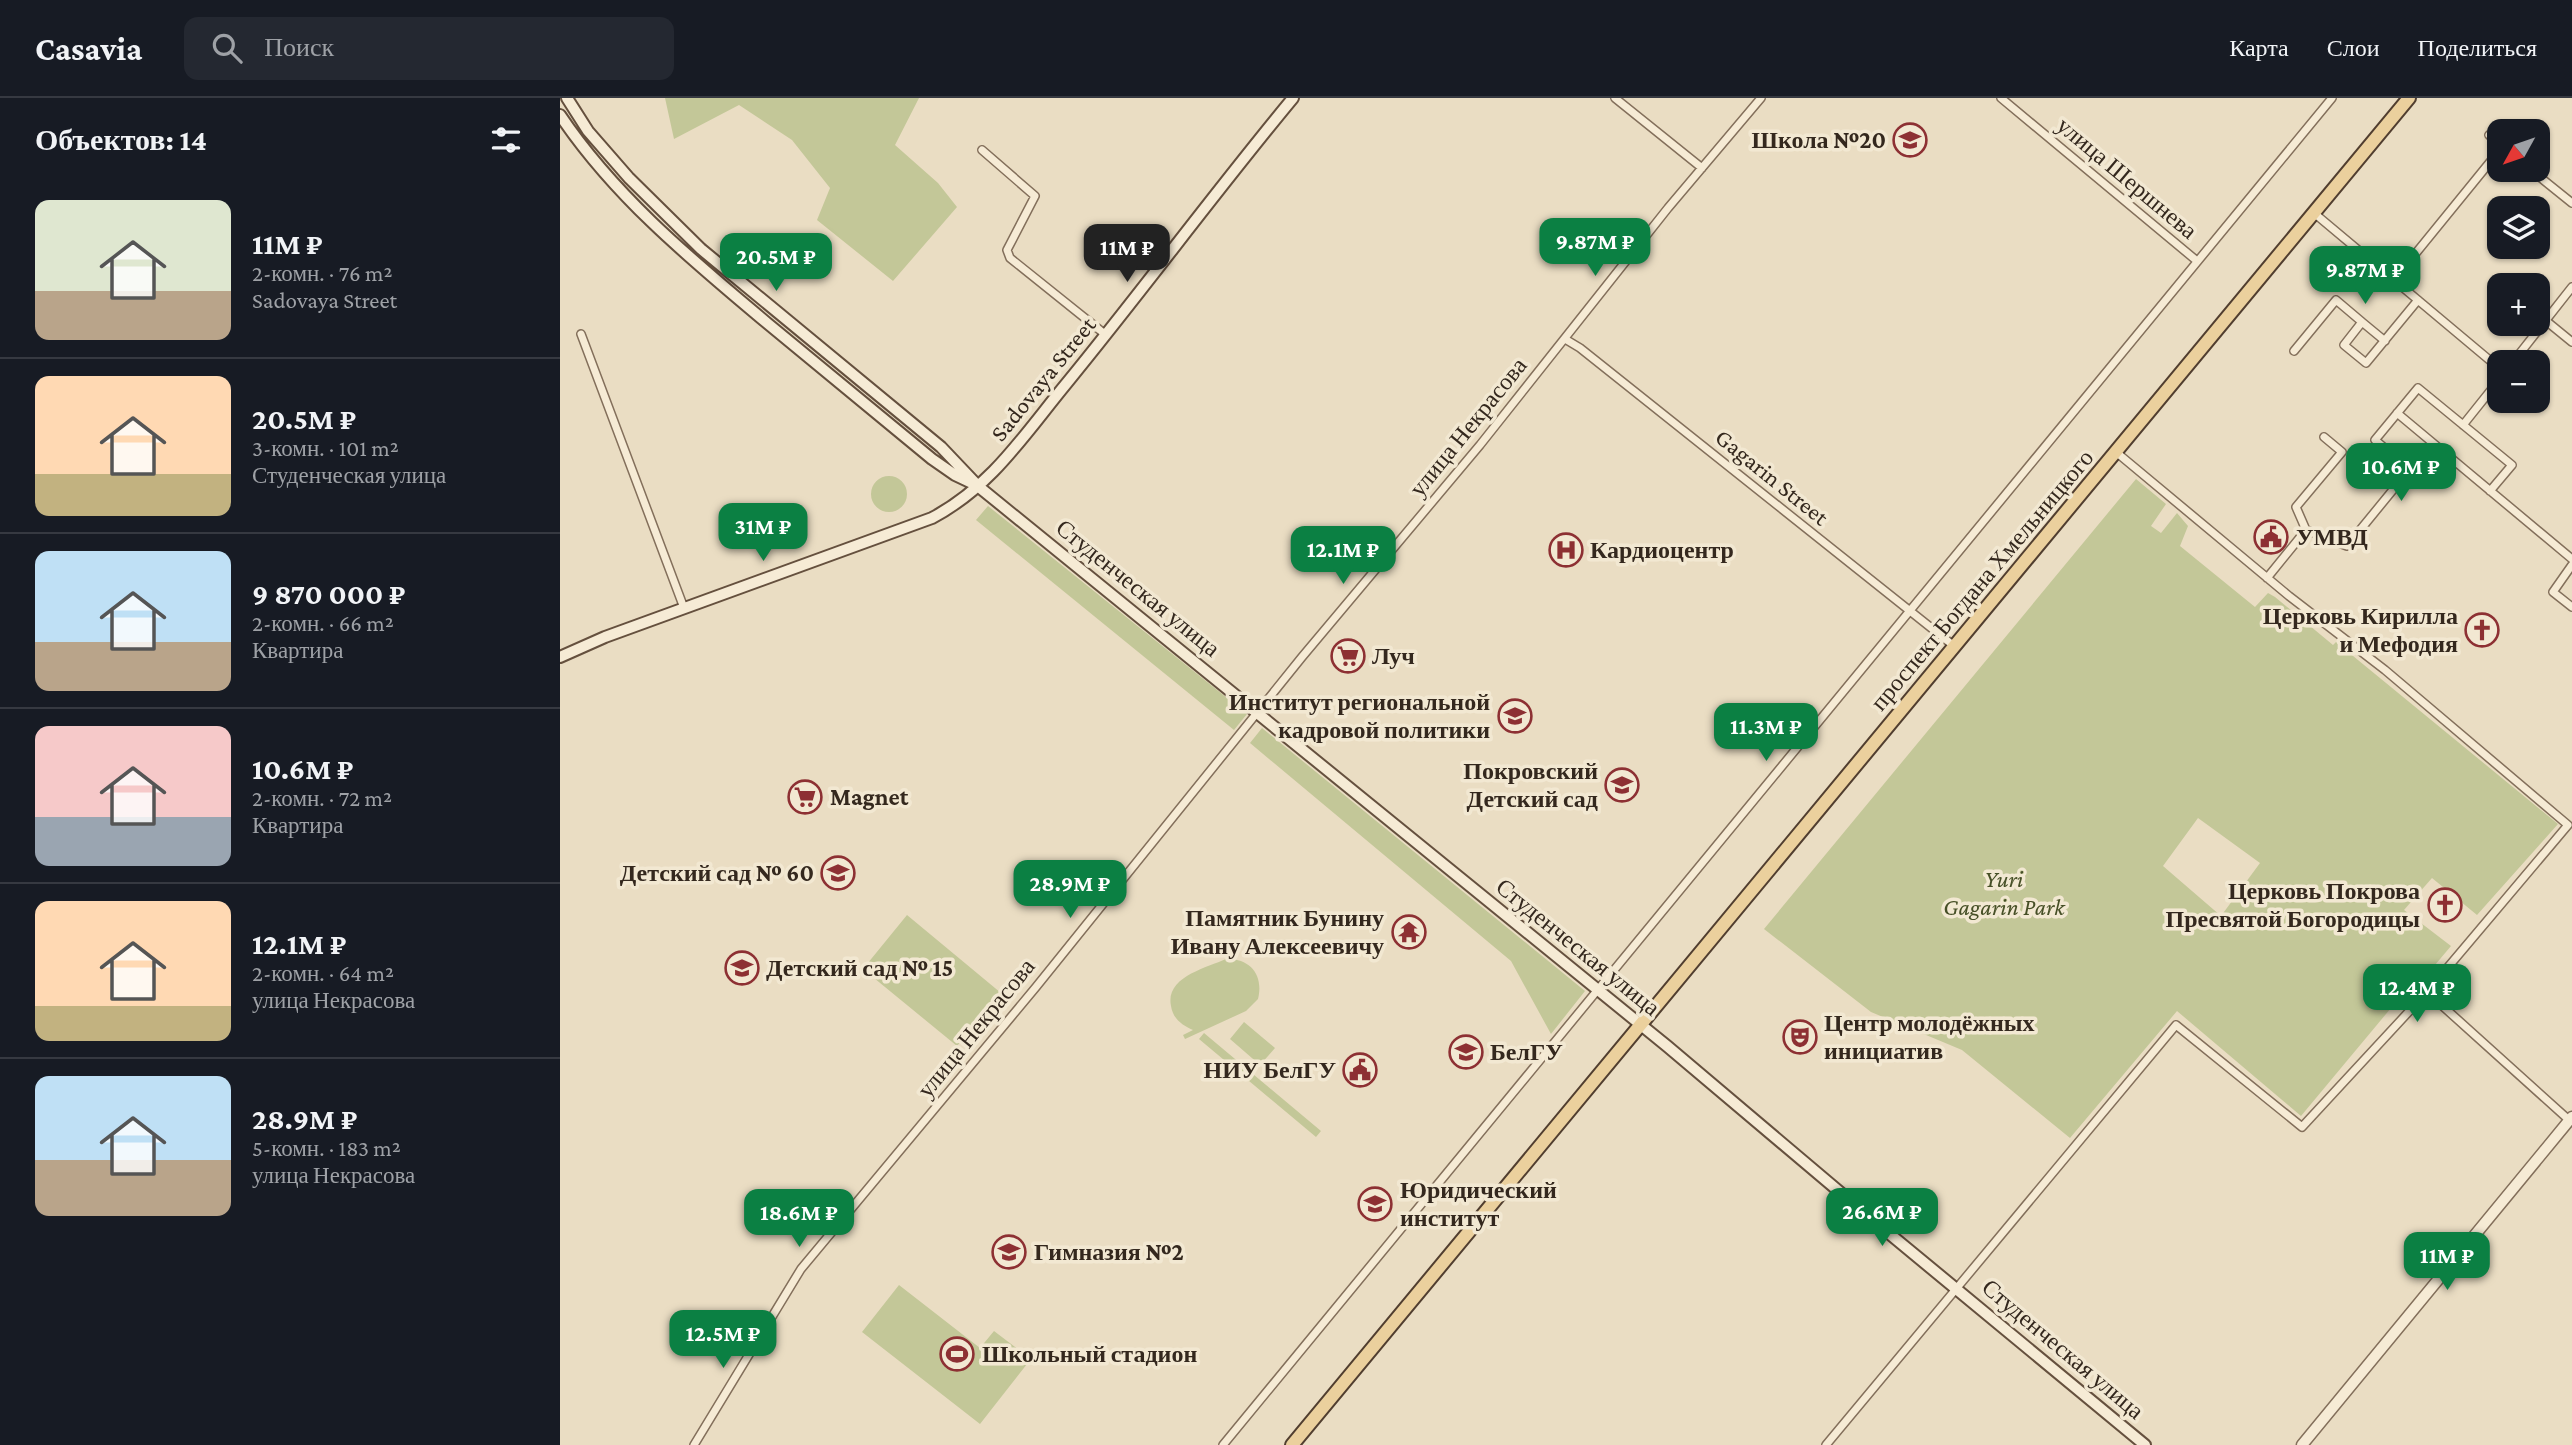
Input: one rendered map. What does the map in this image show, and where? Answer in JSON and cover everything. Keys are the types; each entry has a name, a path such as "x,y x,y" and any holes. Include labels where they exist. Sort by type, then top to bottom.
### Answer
{"main road":[{"name":"Студенческая улица","path":"566,98 588,131 629,177 701,249 941,447 979,486 1640,1024 2145,1445"},
{"name":"проспект Богдана Хмельницкого","path":"1292,1445 2409,98"},
{"name":"Sadovaya Street","path":"560,657 605,637 932,519 963,501 979,486 1106,335 1288,100"},
{"name":"Студенческая улица","path":"560,115 619,190 690,259 932,459 955,475 979,486"}],"street":[{"path":"1615,98 1702,168"},
{"name":"улица Некрасова","path":"694,1445 801,1269 1036,987 1761,98"},
{"name":"улица Шершнева","path":"2000,98 2197,261"},
{"path":"1223,1445 2332,98"},
{"path":"982,150 1035,196 1007,250 1010,258 1106,335"},
{"path":"2394,280 2487,166"},
{"path":"2546,182 2572,203"},
{"path":"2314,213 2487,358"},
{"path":"2550,314 2572,287"},
{"path":"2294,351 2336,300 2385,341"},
{"path":"2362,322 2344,345 2366,363 2418,300"},
{"path":"2550,324 2572,342"},
{"path":"581,334 684,608"},
{"path":"2522,350 2533,336"},
{"name":"Gagarin Street","path":"1565,339 1954,646"},
{"path":"2324,437 2342,452 2296,507 2306,530 2347,546 2410,469 2375,440 2418,388 2512,465 2490,491"},
{"path":"2463,425 2487,395"},
{"path":"2397,413 2572,559"},
{"path":"1826,1445 2176,1024 2302,1127 2427,992 2568,825 2385,670 2267,578 2116,452"},
{"path":"2267,578 2306,530"},
{"path":"2572,565 2553,592 2572,607"},
{"path":"2302,1445 2571,1119 2427,992"}],"green space":[{"path":"665,98 919,98 895,145 938,183 957,207 893,281 817,220 830,188 792,140 739,105 674,139"},
{"path":"889,476 902,481 907,494 902,507 889,512 876,507 871,494 876,481"},
{"name":"Yuri Gagarin Park","path":"2136,479 2166,504 2151,526 2161,533 2177,513 2188,526 2180,546 2255,607 2268,593 2275,597 2333,645 2336,642 2558,824 2477,915 2432,878 2404,910 2451,946 2403,1003 2396,1002 2301,1116 2177,1011 2070,1138 1962,1050 1871,1012 1764,929","holes":["2198,818 2260,863 2221,916 2163,866"]},
{"path":"988,506 1247,714 1234,730 976,520"},
{"path":"1262,728 1585,991 1551,1034 1511,961 1250,743"},
{"path":"907,915 1001,993 957,1046 863,969"},
{"path":"1226,959 1242,961 1253,970 1259,982 1258,999 1246,1011 1185,1039 1183,1035 1193,1030 1182,1024 1174,1015 1171,996 1174,988 1189,975"},
{"path":"1244,1022 1275,1048 1260,1065 1230,1039"},
{"path":"1204,1033 1321,1131 1316,1137 1199,1039"},
{"name":"Школьный стадион","path":"899,1285 980,1348 994,1331 1031,1359 980,1424 862,1332"}],"place":[{"name":"Школа №20","path":"1910,140"},
{"name":"УМВД","path":"2271,537"},
{"name":"Кардиоцентр","path":"1566,550"},
{"name":"Церковь Кирилла и Мефодия","path":"2482,630"},
{"name":"Луч","path":"1348,656"},
{"name":"Институт региональной кадровой политики","path":"1515,716"},
{"name":"Покровский Детский сад","path":"1622,785"},
{"name":"Magnet","path":"805,797"},
{"name":"Детский сад № 60","path":"838,873"},
{"name":"Церковь Покрова Пресвятой Богородицы","path":"2445,905"},
{"name":"Памятник Бунину Ивану Алексеевичу","path":"1409,932"},
{"name":"Детский сад № 15","path":"742,968"},
{"name":"Центр молодёжных инициатив","path":"1800,1037"},
{"name":"БелГУ","path":"1466,1052"},
{"name":"НИУ БелГУ","path":"1360,1070"},
{"name":"Юридический институт","path":"1375,1204"},
{"name":"Гимназия №2","path":"1009,1252"},
{"name":"Школьный стадион","path":"957,1354"}]}
